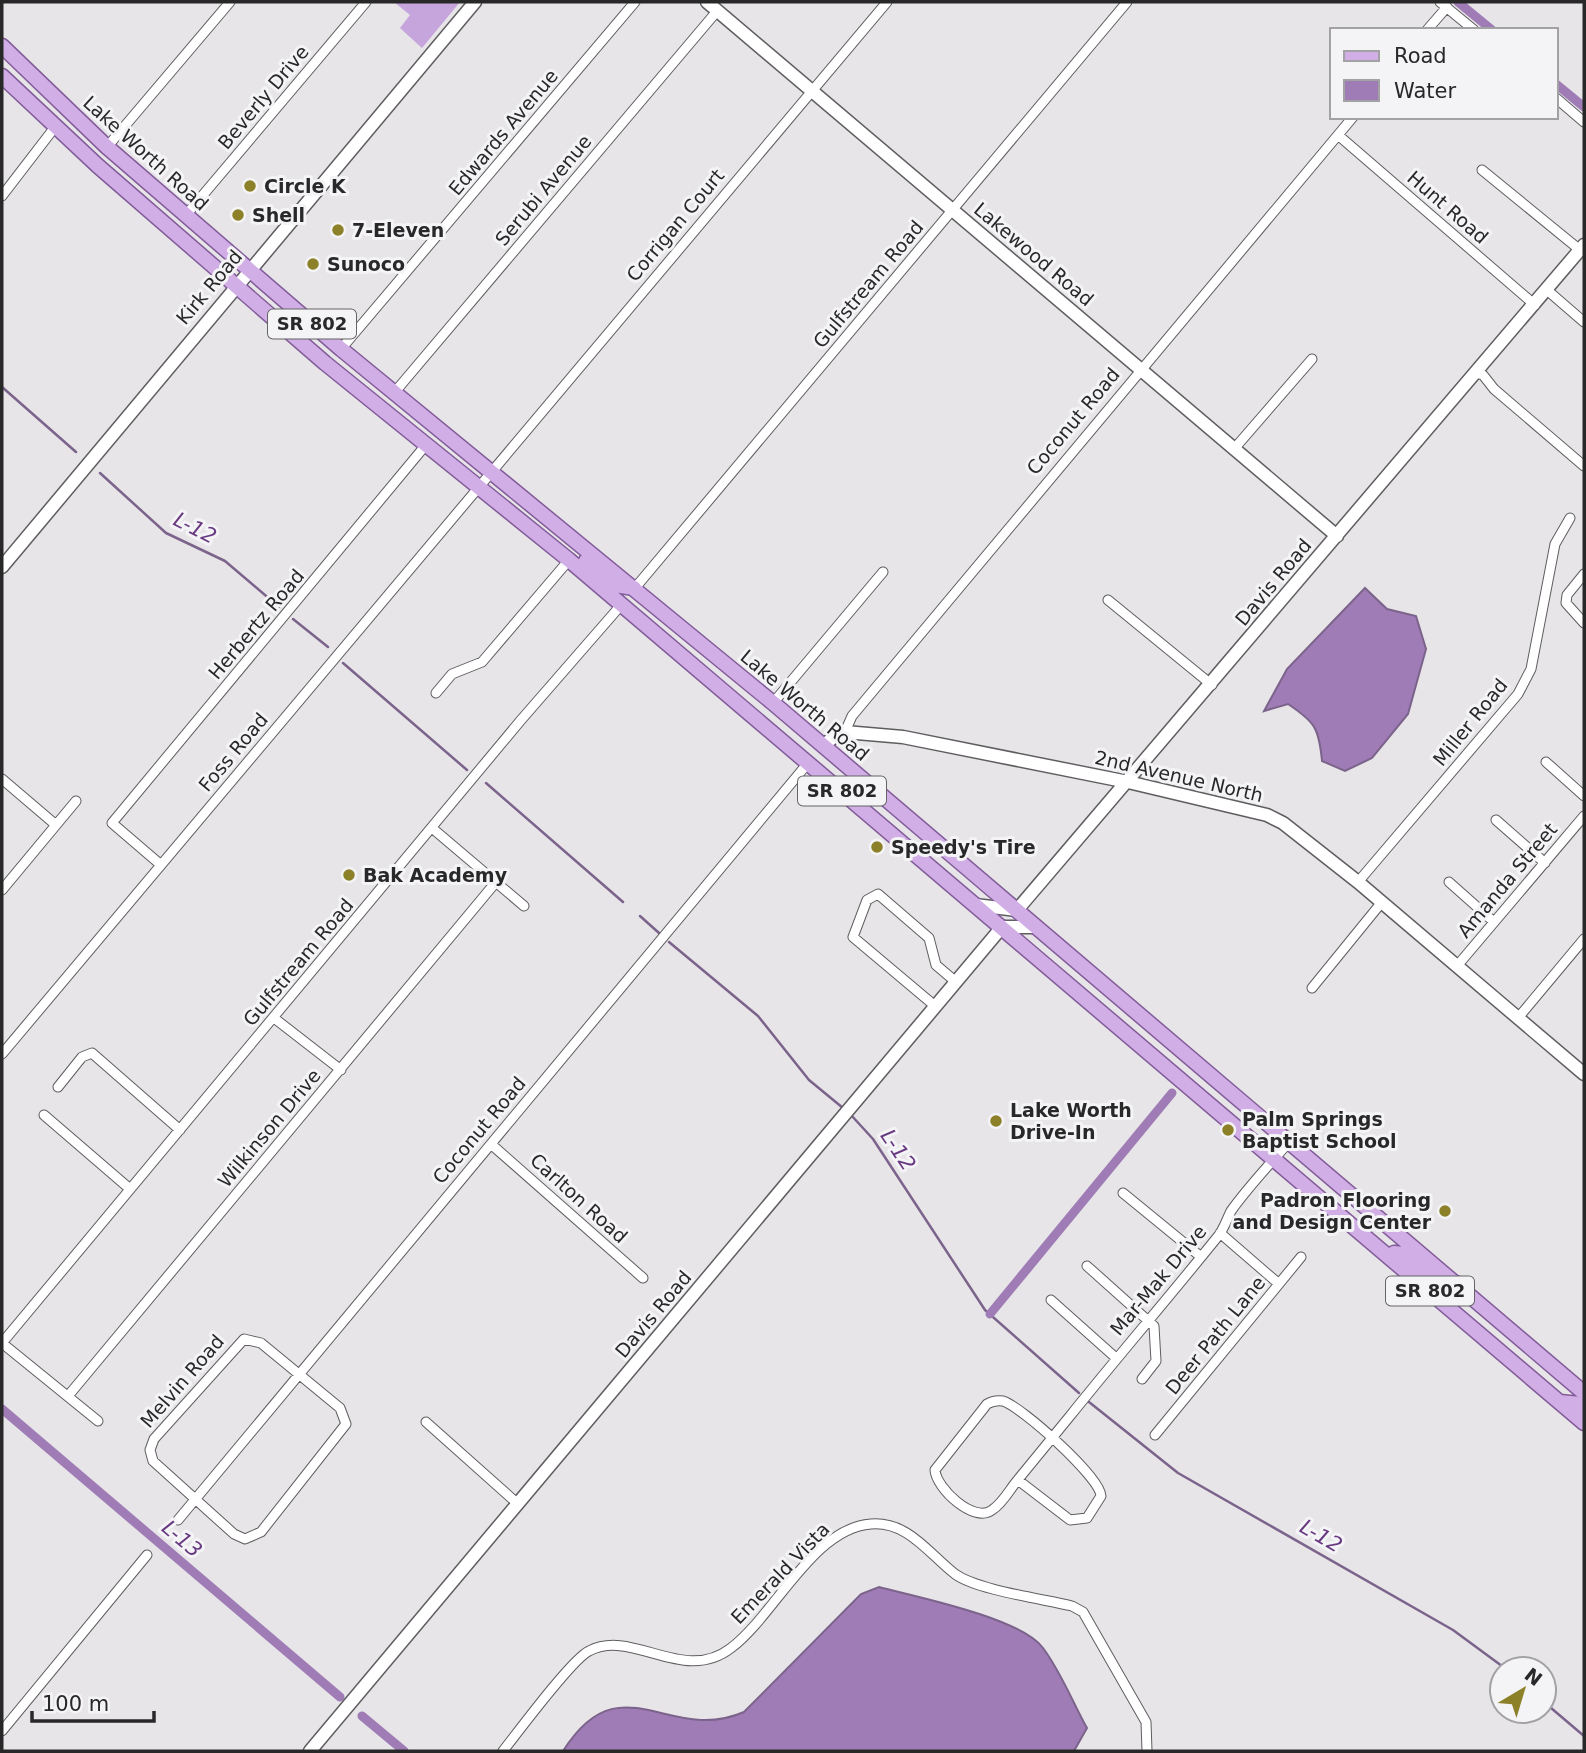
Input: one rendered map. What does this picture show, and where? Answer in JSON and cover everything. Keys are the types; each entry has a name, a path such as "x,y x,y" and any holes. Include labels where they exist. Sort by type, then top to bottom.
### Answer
{"main road":[{"name":"Lake Worth Road","path":"2,46 107,147 341,348 773,703 1582,1392"},
{"name":"SR 802","path":"3,79 236,285 425,446 569,559 1584,1423"},
{"path":"569,559 583,559 615,585 635,588"},
{"path":"622,604 641,604 675,633 686,631"},
{"path":"761,723 779,728 808,750 823,746"},
{"path":"808,764 814,758 824,759 852,781 875,790"},
{"path":"1390,1257 1394,1253 1402,1254 1438,1284 1445,1286 1456,1283"},
{"path":"1524,1372 1537,1370 1560,1390 1582,1392"},
{"path":"1560,1402 1580,1404 1584,1407"}],"street":[{"path":"107,147 230,2"},
{"name":"Beverly Drive","path":"186,215 366,2"},
{"name":"Kirk Road","path":"2,567 475,2"},
{"name":"Edwards Avenue","path":"341,348 635,2"},
{"name":"Lakewood Road","path":"707,2 1337,536"},
{"name":"Corrigan Court","path":"490,472 887,2"},
{"name":"Gulfstream Road","path":"635,588 1127,2"},
{"path":"1428,28 1444,4 1472,28"},
{"name":"Serubi Avenue","path":"394,393 718,10"},
{"path":"3,79 20,62"},
{"path":"1558,101 1584,122"},
{"name":"Coconut Road","path":"823,746 845,732 851,717 1351,119"},
{"path":"2,196 55,127"},
{"name":"Hunt Road","path":"1338,135 1535,305"},
{"path":"1482,170 1582,247"},
{"name":"Davis Road","path":"1017,910 1212,685 1582,247"},
{"path":"1547,290 1584,322"},
{"path":"1234,449 1312,359"},
{"path":"1475,373 1482,384 1494,389 1584,466"},
{"name":"Herbertz Road","path":"162,865 112,823 425,446"},
{"name":"Foss Road","path":"2,1054 490,472"},
{"name":"Miller Road","path":"1358,882 1518,694 1531,669 1555,544 1570,518"},
{"path":"436,693 452,674 482,662 569,559"},
{"path":"773,703 883,572"},
{"path":"1584,574 1567,595 1566,603 1584,623"},
{"path":"1108,600 1212,685"},
{"name":"Gulfstream Road","path":"2,1343 622,604"},
{"name":"2nd Avenue North","path":"845,732 903,737 1128,782 1267,815 1283,823 1358,882 1584,1074"},
{"path":"1546,762 1584,796"},
{"name":"Coconut Road","path":"178,1520 808,764"},
{"path":"2,779 56,825"},
{"path":"2,889 76,801"},
{"name":"Amanda Street","path":"1457,966 1584,816"},
{"path":"1496,820 1545,863"},
{"path":"432,828 524,906"},
{"name":"Wilkinson Drive","path":"68,1396 496,882"},
{"path":"1449,882 1494,922"},
{"path":"935,1006 853,937 867,900 878,894 929,938 936,965 956,982"},
{"path":"1312,988 1382,902"},
{"path":"975,905 1017,910"},
{"path":"1002,927 1037,927"},
{"name":"Davis Road","path":"310,1751 1002,927"},
{"path":"1518,1018 1584,939"},
{"path":"274,1018 341,1070"},
{"path":"58,1087 82,1057 92,1053 180,1130"},
{"path":"44,1115 130,1189"},
{"name":"Mar-Mak Drive","path":"1051,1438 1009,1405 998,1401 987,1404 937,1464 938,1481 974,1513 991,1512 1220,1233 1231,1212 1289,1142"},
{"name":"Carlton Road","path":"492,1145 643,1278"},
{"path":"1124,1193 1200,1256"},
{"path":"1220,1233 1279,1284"},
{"name":"Deer Path Lane","path":"1155,1435 1301,1257"},
{"path":"1087,1266 1149,1318 1154,1326 1156,1361 1142,1379"},
{"path":"1051,1300 1116,1358"},
{"name":"Melvin Road","path":"195,1500 150,1456 154,1439 239,1342 250,1338 261,1343 300,1375"},
{"path":"2,1343 98,1420"},
{"path":"195,1500 234,1534 251,1538 261,1532 345,1430 346,1419 340,1408 300,1375"},
{"path":"426,1422 518,1504"},
{"path":"1018,1480 1070,1520 1082,1520 1091,1513 1101,1496 1098,1485 1051,1438"},
{"name":"Emerald Vista","path":"503,1751 589,1650 614,1644 674,1660 704,1660 719,1656 744,1636 826,1544 845,1531 873,1524 891,1526 906,1532 969,1582 1072,1606 1083,1612 1146,1722 1147,1751"},
{"path":"2,1731 148,1555"}],"shaded area":[{"path":"394,2 460,2 422,48 400,28 410,15"}],"water":[{"path":"1365,588 1387,609 1416,616 1426,649 1408,714 1372,758 1345,771 1322,761 1317,733 1310,721 1297,710 1288,704 1264,711 1287,669"},
{"path":"879,1587 967,1610 1013,1627 1031,1637 1049,1657 1087,1728 1074,1751 563,1751 584,1725 605,1711 626,1707 692,1719 717,1719 744,1712 861,1594"}],"waterway":[{"path":"1458,2 1490,28"},
{"path":"1558,86 1584,107"},
{"name":"L-12","path":"2,387 76,452"},
{"name":"L-12","path":"100,473 166,533 225,561 279,607"},
{"name":"L-12","path":"293,619 328,647"},
{"name":"L-12","path":"343,663 467,770"},
{"name":"L-12","path":"486,783 623,902"},
{"name":"L-12","path":"640,916 659,933"},
{"name":"L-12","path":"669,942 758,1016 809,1080 843,1108"},
{"path":"990,1314 1172,1093"},
{"name":"L-12","path":"851,1115 873,1139 985,1310 1079,1393"},
{"name":"L-12","path":"1089,1402 1178,1473 1453,1630 1488,1656"},
{"name":"L-13","path":"2,1409 340,1697"},
{"name":"L-12","path":"1558,1714 1584,1736"},
{"name":"L-13","path":"362,1716 404,1751"}],"place":[{"name":"Circle K","path":"250,186"},
{"name":"Shell","path":"238,215"},
{"name":"7-Eleven","path":"338,230"},
{"name":"Sunoco","path":"313,264"},
{"name":"Speedy's Tire","path":"877,847"},
{"name":"Bak Academy","path":"349,875"},
{"name":"Lake Worth Drive-In","path":"996,1121"},
{"name":"Palm Springs Baptist School","path":"1228,1130"},
{"name":"Padron Flooring and Design Center","path":"1445,1211"}]}
